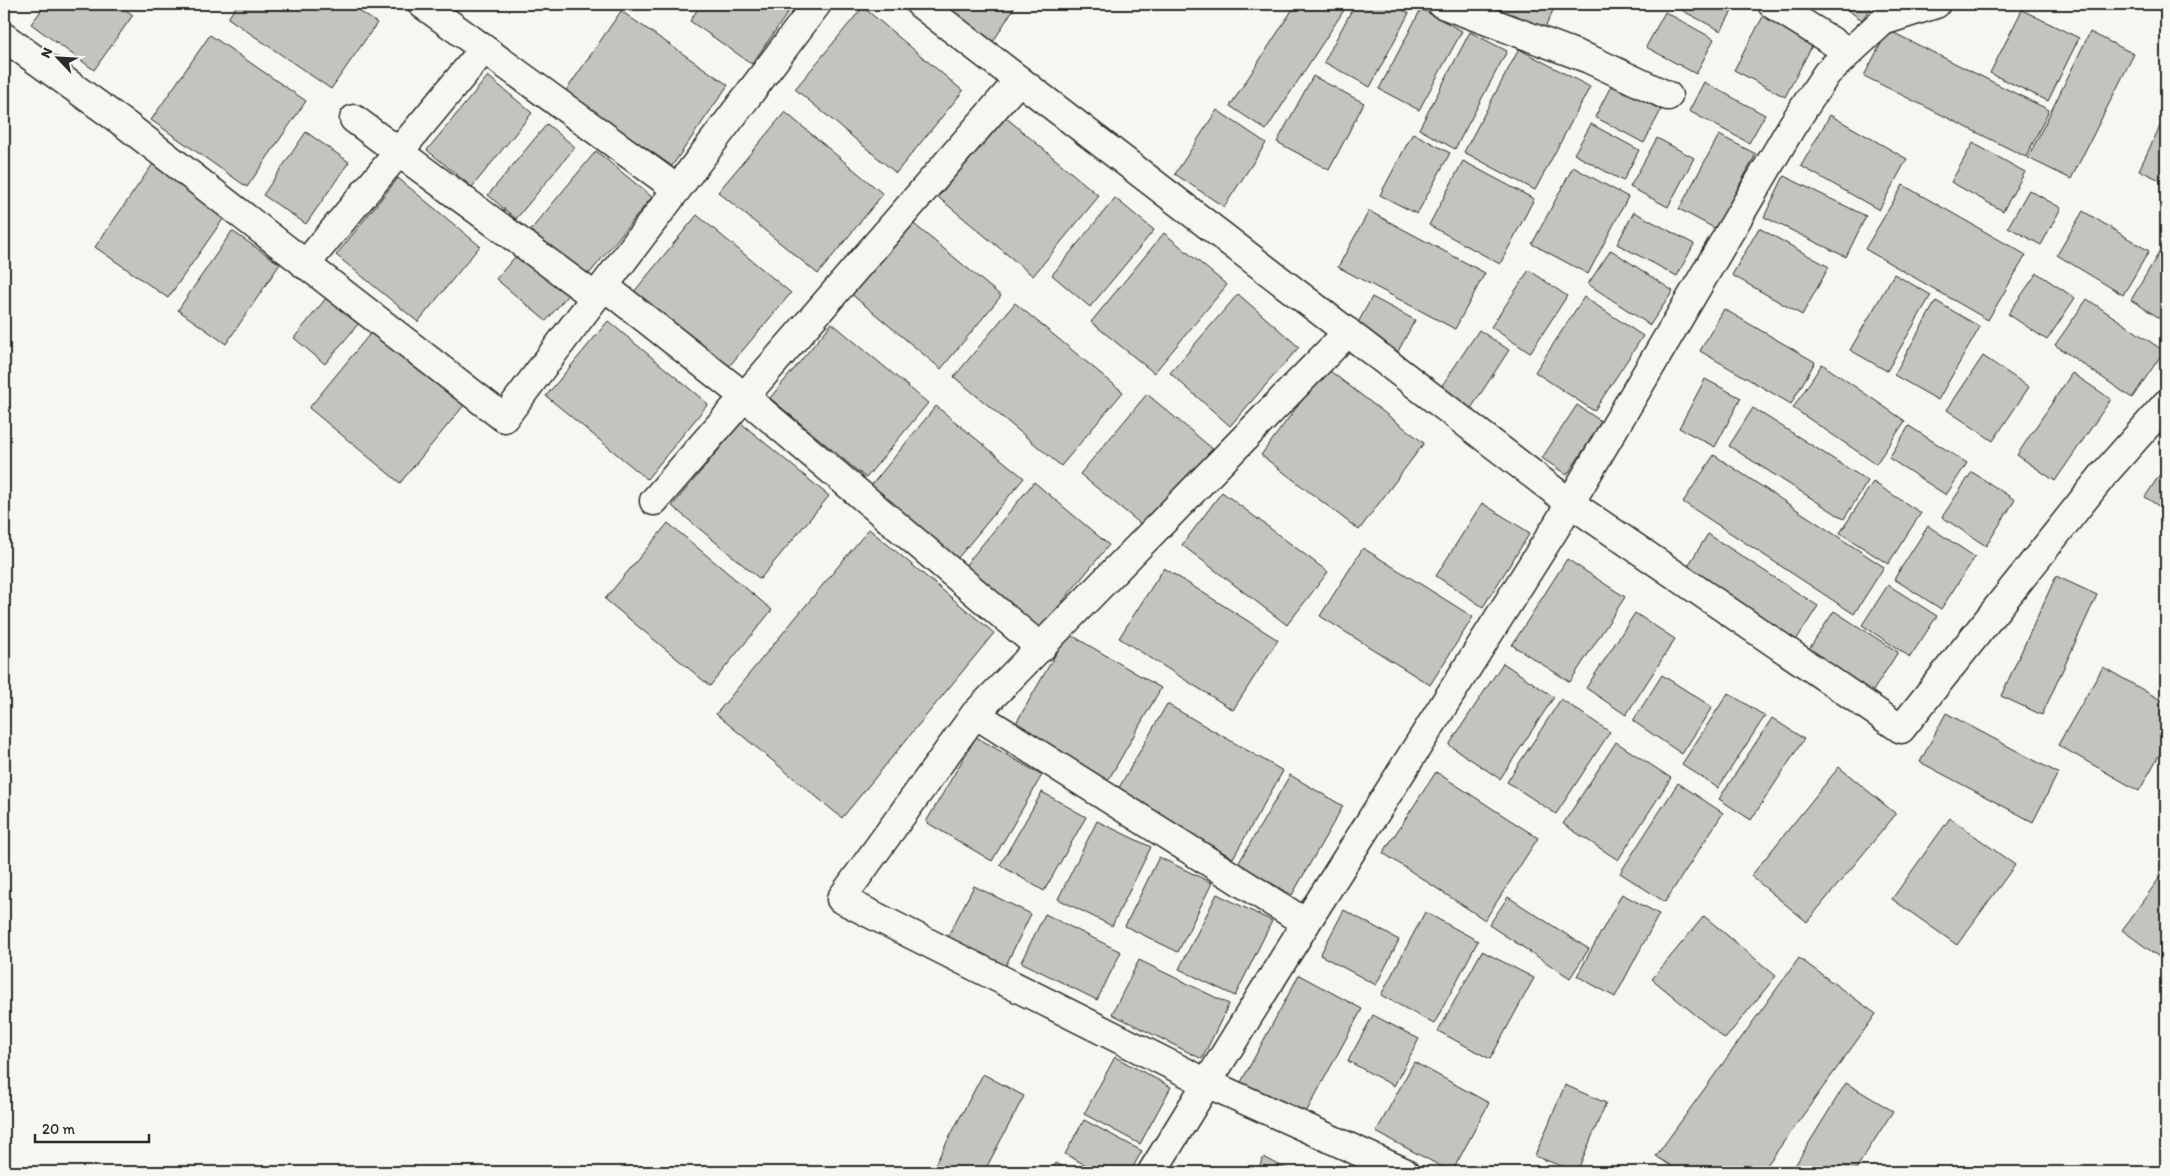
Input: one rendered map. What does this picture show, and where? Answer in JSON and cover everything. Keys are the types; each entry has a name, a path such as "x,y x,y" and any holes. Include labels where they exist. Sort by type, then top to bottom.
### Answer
{"street":[{"path":"422,4 677,189"},
{"path":"4,37 126,126 504,418 817,4"},
{"path":"920,4 1570,503 1902,729 2104,474 2166,404"},
{"path":"1442,4 1589,59 1668,96"},
{"path":"1772,4 1849,52"},
{"path":"1152,1172 1570,503 1792,126 1827,73 1883,22 1936,4"},
{"path":"306,265 484,48"},
{"path":"654,501 1019,80"},
{"path":"354,119 398,152 600,292 745,397 1040,648"},
{"path":"1348,332 975,714 841,899 1364,1164 1404,1172"},
{"path":"975,714 1306,923"}],"building":[{"path":"4,4 13,4 7,12 4,10"},
{"path":"46,4 117,4 133,15 94,70 31,24"},
{"path":"238,4 349,4 377,23 331,89 228,18"},
{"path":"701,4 794,4 752,64 690,21"},
{"path":"933,4 1011,4 1015,6 993,42"},
{"path":"1296,4 1348,4 1266,130 1230,106"},
{"path":"1355,4 1392,4 1409,13 1370,87 1324,62"},
{"path":"1485,4 1556,4 1544,30"},
{"path":"1670,4 1736,4 1721,31"},
{"path":"1839,4 1873,4 1862,20"},
{"path":"863,7 963,91 896,173 795,89"},
{"path":"1421,9 1462,31 1419,110 1379,89"},
{"path":"2022,10 2079,38 2048,101 1990,73"},
{"path":"621,11 728,85 672,166 565,92"},
{"path":"1665,12 1714,39 1696,74 1646,47"},
{"path":"1765,13 1815,40 1785,97 1734,70"},
{"path":"1888,30 2049,110 2026,157 1864,76"},
{"path":"1470,32 1507,51 1455,149 1419,129"},
{"path":"2090,32 2134,54 2071,179 2028,158"},
{"path":"210,35 306,101 247,187 151,120"},
{"path":"1519,49 1590,87 1535,190 1464,152"},
{"path":"488,76 532,113 472,187 427,150"},
{"path":"1313,76 1364,103 1329,170 1277,142"},
{"path":"1704,82 1765,115 1749,143 1689,111"},
{"path":"1612,84 1661,110 1644,143 1595,117"},
{"path":"1217,110 1266,143 1224,207 1175,174"},
{"path":"785,112 883,194 818,274 718,192"},
{"path":"2166,114 2166,183 2139,170"},
{"path":"1830,115 1907,159 1879,210 1801,166"},
{"path":"1004,116 1099,196 1033,276 938,197"},
{"path":"547,124 575,147 516,219 488,195"},
{"path":"1591,124 1639,150 1623,181 1574,154"},
{"path":"306,132 349,162 306,224 263,195"},
{"path":"1413,133 1450,153 1417,214 1380,195"},
{"path":"1719,135 1756,154 1716,229 1679,209"},
{"path":"1657,138 1694,158 1668,207 1630,187"},
{"path":"1973,143 2025,172 2003,211 1951,182"},
{"path":"596,151 652,197 585,279 529,232"},
{"path":"155,161 228,212 168,298 95,247"},
{"path":"1463,161 1534,199 1500,264 1429,225"},
{"path":"1573,167 1628,197 1588,274 1532,244"},
{"path":"1784,176 1866,216 1846,257 1764,217"},
{"path":"398,178 480,246 418,322 336,255"},
{"path":"1903,185 2026,255 1988,320 1865,249"},
{"path":"2029,190 2061,208 2041,245 2008,227"},
{"path":"1115,198 1154,230 1090,307 1052,275"},
{"path":"1369,211 1485,273 1455,329 1338,267"},
{"path":"2083,211 2149,251 2123,295 2057,255"},
{"path":"1634,212 1694,244 1677,276 1617,244"},
{"path":"697,215 791,293 726,370 633,293"},
{"path":"909,220 1001,296 941,369 850,293"},
{"path":"1759,228 1829,267 1802,315 1732,275"},
{"path":"232,231 280,264 226,344 178,310"},
{"path":"1164,233 1227,285 1154,373 1091,322"},
{"path":"2166,241 2166,322 2131,300"},
{"path":"521,250 571,291 546,321 496,279"},
{"path":"1611,250 1673,291 1650,325 1588,284"},
{"path":"1529,270 1567,296 1530,353 1491,327"},
{"path":"2037,273 2075,298 2047,340 2008,314"},
{"path":"1894,274 1931,295 1887,371 1850,350"},
{"path":"1238,294 1299,347 1230,426 1170,373"},
{"path":"327,297 359,323 325,364 294,338"},
{"path":"1372,297 1415,320 1396,355 1353,332"},
{"path":"1584,297 1643,336 1594,411 1535,372"},
{"path":"2087,299 2164,351 2132,398 2055,345"},
{"path":"1936,301 1980,327 1938,400 1894,375"},
{"path":"1015,303 1123,392 1061,466 954,377"},
{"path":"1724,309 1815,362 1791,404 1700,351"},
{"path":"608,321 708,404 647,479 546,396"},
{"path":"832,323 928,403 866,478 770,398"},
{"path":"374,329 465,404 400,483 309,408"},
{"path":"1479,330 1509,350 1468,413 1437,393"},
{"path":"1983,356 2029,387 1993,441 1947,410"},
{"path":"1822,364 1905,421 1876,464 1793,408"},
{"path":"1326,368 1424,443 1359,530 1261,455"},
{"path":"2072,373 2111,399 2055,481 2017,455"},
{"path":"1705,379 1741,398 1715,447 1679,428"},
{"path":"1147,394 1214,450 1148,530 1080,474"},
{"path":"1577,405 1602,422 1567,475 1542,458"},
{"path":"936,406 1024,478 957,559 870,487"},
{"path":"1753,408 1868,481 1844,519 1729,446"},
{"path":"741,423 829,496 760,579 672,506"},
{"path":"1909,426 1967,463 1946,495 1889,458"},
{"path":"1714,455 1884,567 1854,614 1683,502"},
{"path":"2166,465 2166,511 2145,497"},
{"path":"1972,472 2015,500 1986,546 1942,517"},
{"path":"1034,482 1109,545 1039,630 963,568"},
{"path":"1873,482 1921,513 1888,564 1840,533"},
{"path":"1222,492 1328,572 1287,625 1182,545"},
{"path":"1482,503 1530,533 1483,607 1436,576"},
{"path":"668,523 772,610 710,686 605,599"},
{"path":"1928,526 1975,557 1941,609 1894,579"},
{"path":"869,529 994,633 842,818 716,714"},
{"path":"1708,534 1818,606 1791,648 1681,577"},
{"path":"1363,548 1473,617 1430,685 1320,616"},
{"path":"1567,559 1625,597 1570,682 1512,645"},
{"path":"1164,568 1278,640 1233,710 1119,638"},
{"path":"2056,576 2097,595 2042,715 2001,696"},
{"path":"1888,585 1937,616 1910,657 1862,625"},
{"path":"1834,611 1898,652 1871,694 1807,652"},
{"path":"1635,613 1675,639 1626,715 1586,688"},
{"path":"1068,633 1161,688 1106,784 1012,730"},
{"path":"1503,663 1554,697 1500,779 1449,745"},
{"path":"2103,667 2166,703 2166,743 2139,791 2058,745"},
{"path":"1662,675 1712,707 1682,754 1633,721"},
{"path":"1728,693 1765,716 1718,788 1682,764"},
{"path":"1561,699 1610,732 1556,814 1507,782"},
{"path":"1167,704 1283,771 1233,858 1117,791"},
{"path":"1946,713 2058,773 2033,822 1920,762"},
{"path":"1772,718 1804,739 1751,820 1719,799"},
{"path":"976,737 1042,775 992,861 926,822"},
{"path":"1616,742 1671,778 1618,860 1563,824"},
{"path":"1839,767 1896,814 1807,922 1751,876"},
{"path":"1436,772 1538,838 1485,920 1383,853"},
{"path":"1290,775 1343,806 1292,895 1238,864"},
{"path":"1678,783 1723,813 1665,902 1620,873"},
{"path":"1042,792 1086,817 1044,891 1000,865"},
{"path":"1950,818 2015,865 1957,945 1892,899"},
{"path":"1097,821 1151,847 1112,926 1058,899"},
{"path":"1159,857 1212,883 1178,952 1125,926"},
{"path":"2166,869 2166,962 2122,930"},
{"path":"974,886 1031,914 1004,969 946,940"},
{"path":"1217,894 1272,921 1235,996 1179,969"},
{"path":"1622,894 1659,914 1615,997 1577,976"},
{"path":"1508,897 1589,949 1570,978 1489,925"},
{"path":"1344,910 1399,940 1376,985 1320,955"},
{"path":"1425,912 1478,941 1434,1024 1381,995"},
{"path":"1045,914 1121,952 1097,1000 1021,962"},
{"path":"1704,916 1776,976 1725,1039 1652,979"},
{"path":"1482,951 1534,978 1490,1059 1438,1031"},
{"path":"1799,958 1876,1014 1762,1172 1680,1172 1656,1156"},
{"path":"1139,960 1229,1004 1202,1059 1112,1014"},
{"path":"1299,975 1362,1009 1303,1118 1240,1084"},
{"path":"1373,1015 1419,1039 1394,1086 1348,1061"},
{"path":"1115,1057 1171,1087 1140,1144 1084,1114"},
{"path":"1414,1062 1489,1103 1452,1172 1376,1132"},
{"path":"983,1074 1024,1096 984,1172 931,1172"},
{"path":"1846,1083 1893,1111 1854,1172 1791,1172"},
{"path":"1565,1085 1606,1103 1577,1172 1535,1156"},
{"path":"1084,1120 1142,1151 1130,1172 1099,1172 1065,1154"},
{"path":"1264,1157 1292,1172 1256,1172"},
{"path":"1056,1163 1073,1172 1051,1172"}]}
